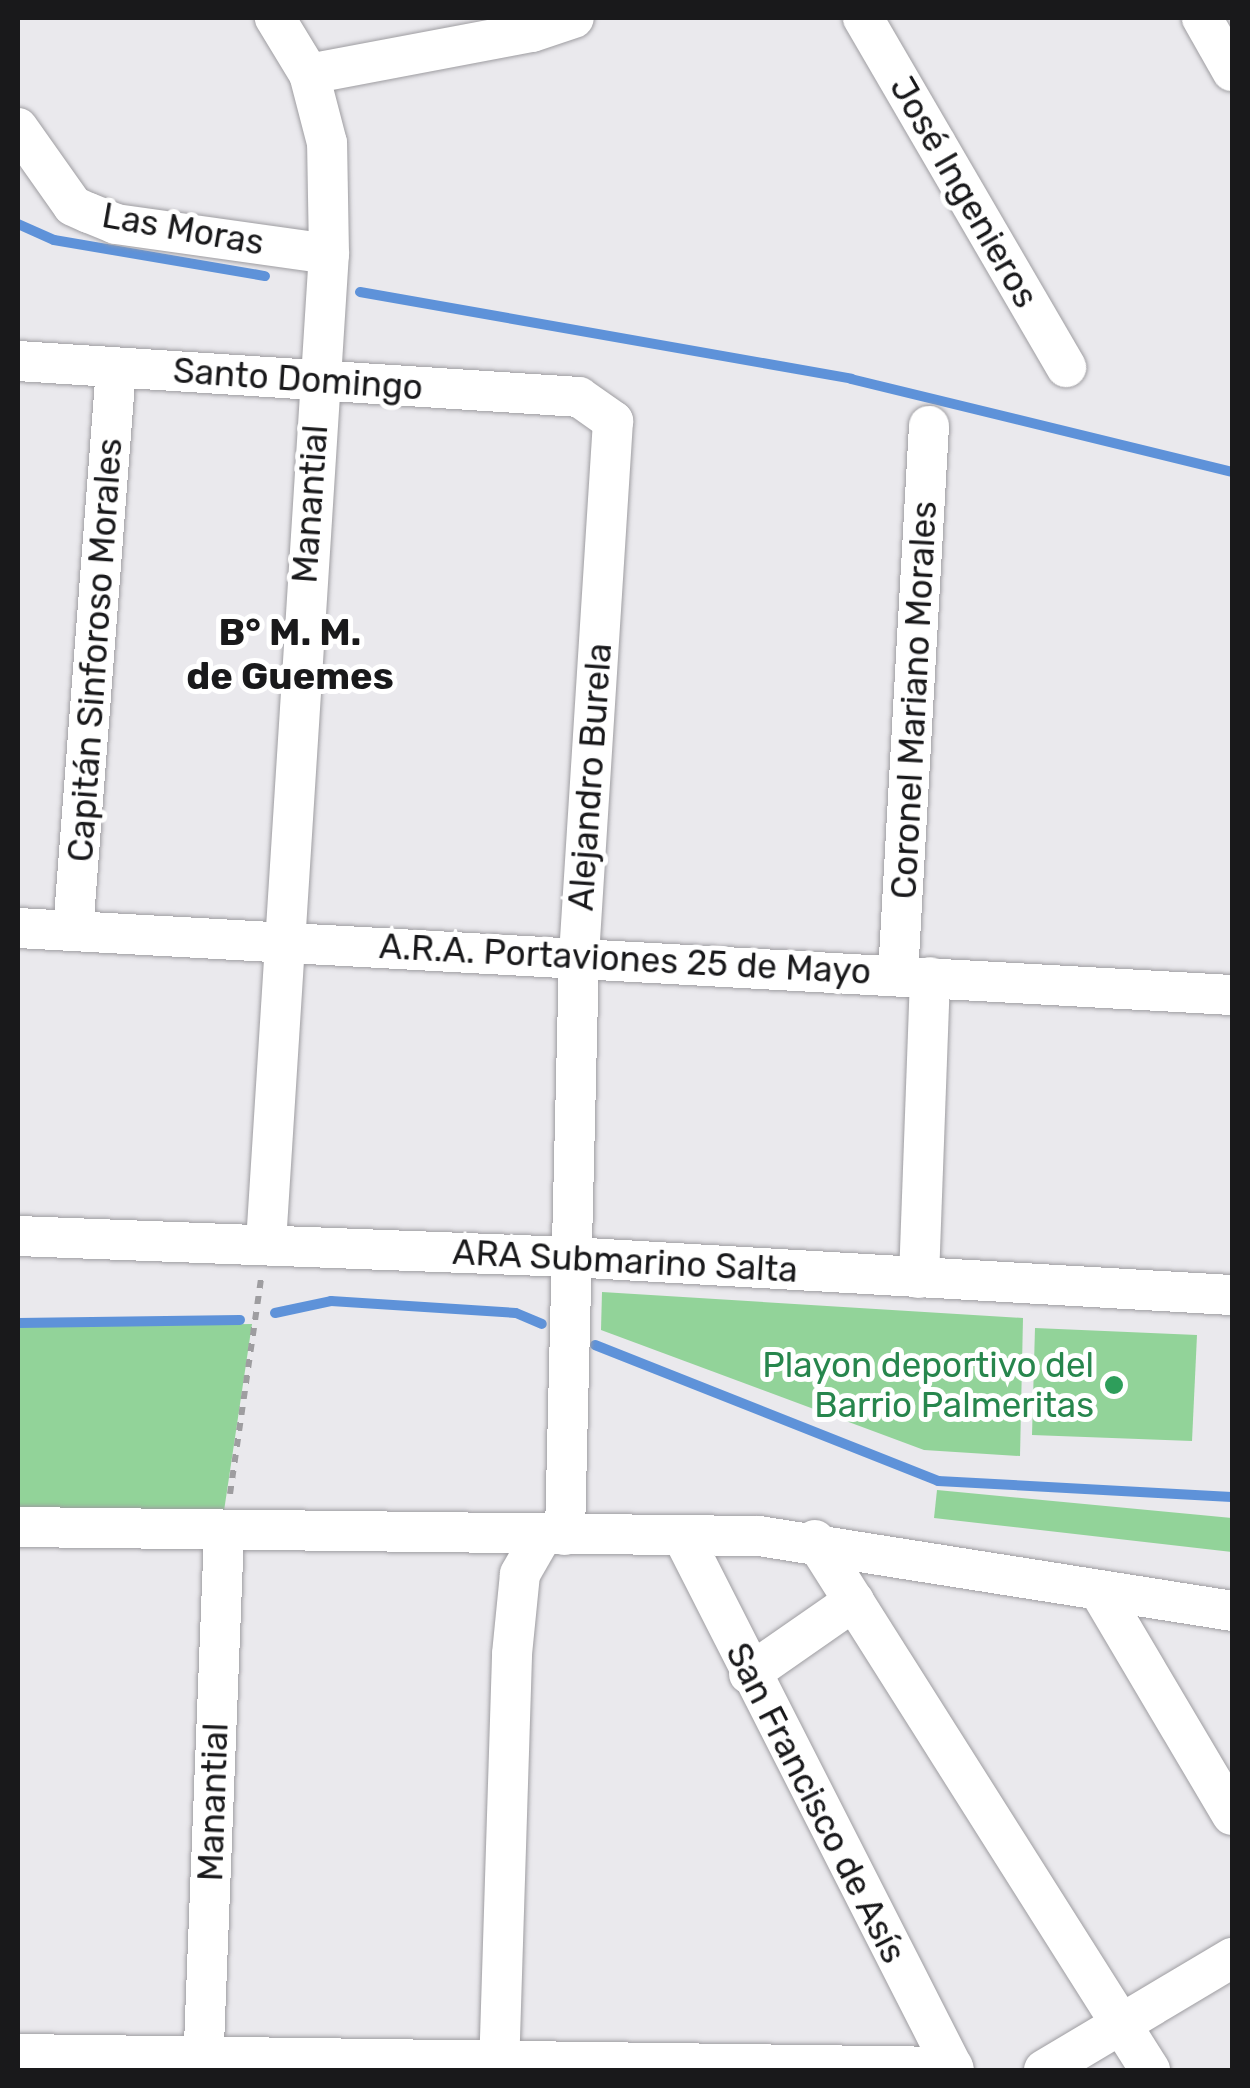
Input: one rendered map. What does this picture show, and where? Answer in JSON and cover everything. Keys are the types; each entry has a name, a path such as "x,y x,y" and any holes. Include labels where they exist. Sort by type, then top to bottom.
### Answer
{"street":[{"name":"Manantial","path":"266,1243 281,939 328,254 327,143 310,74 274,18"},
{"path":"310,74 532,32 574,18"},
{"name":"José Ingenieros","path":"863,18 1066,367"},
{"path":"1202,18 1232,71"},
{"name":"Las Moras","path":"18,128 73,206 116,224 328,254"},
{"name":"Santo Domingo","path":"18,361 579,397"},
{"name":"Capitán Sinforoso Morales","path":"74,931 116,368"},
{"name":"Alejandro Burela","path":"554,1534 570,1257 579,956 612,421 579,397"},
{"name":"Coronel Mariano Morales","path":"918,1278 914,976 929,426"},
{"name":"A.R.A. Portaviones 25 de Mayo","path":"18,928 281,939 1232,994"},
{"name":"ARA Submarino Salta","path":"18,1236 570,1257 1232,1296"},
{"path":"18,1528 815,1540 1100,1592 1232,1611"},
{"name":"Manantial","path":"203,2063 224,1534"},
{"path":"499,2066 512,1654 520,1574 554,1534"},
{"name":"San Francisco de Asís","path":"682,1535 748,1674 953,2069"},
{"path":"815,1540 1150,2070"},
{"path":"1100,1592 1232,1815"},
{"path":"748,1674 854,1601"},
{"path":"1044,2070 1232,1958"},
{"path":"18,2054 203,2063 953,2069"}],"path":[{"path":"224,1534 266,1243"}],"green space":[{"path":"602,1292 1023,1318 1020,1456 924,1450 601,1330"},
{"path":"252,1324 221,1531 18,1525 18,1327"},
{"name":"Playon deportivo del Barrio Palmeritas","path":"1035,1328 1197,1335 1192,1441 1032,1435"},
{"path":"937,1490 1232,1518 1232,1552 934,1518"}],"waterway":[{"path":"18,224 54,240 265,276"},
{"path":"360,292 851,379 1232,472"},
{"path":"275,1313 331,1301 516,1313 542,1324"},
{"path":"18,1323 240,1320"},
{"path":"595,1345 938,1481 1232,1497"}],"place":[{"name":"Playon deportivo del Barrio Palmeritas","path":"1114,1385"}],"district":[{"name":"B° M. M. de Guemes","path":"290,654"}]}
